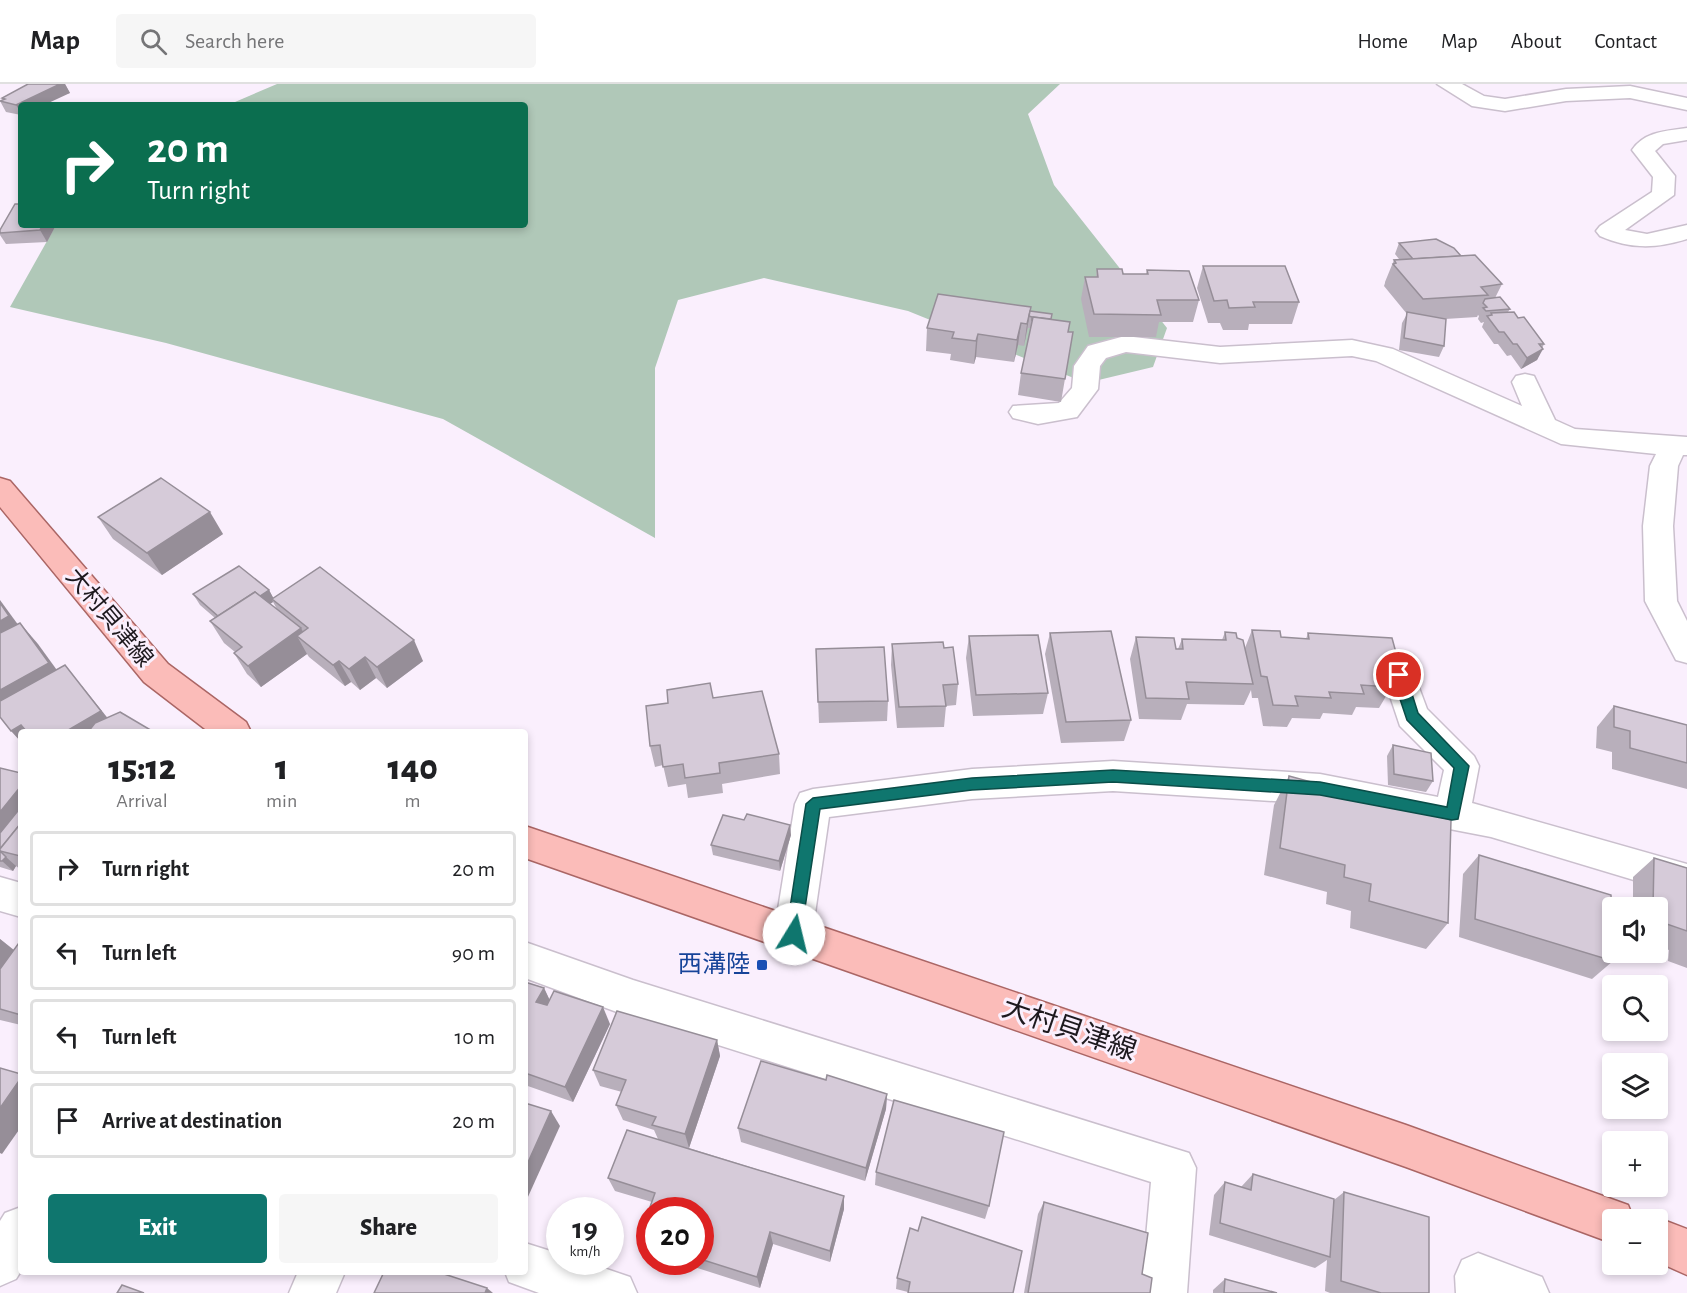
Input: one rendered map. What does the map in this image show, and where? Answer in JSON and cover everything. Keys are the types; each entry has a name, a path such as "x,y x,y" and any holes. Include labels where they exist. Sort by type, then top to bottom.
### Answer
{"main road":[{"name":"大村貝津線","path":"0,488 156,674 230,729"},
{"name":"大村貝津線","path":"528,843 1395,1142 1602,1217"},
{"path":"1668,1244 1687,1252"}],"street":[{"path":"1447,84 1479,102 1504,105 1566,95 1630,92 1687,104"},
{"path":"1687,134 1657,139 1643,150 1664,176 1663,195 1608,231 1623,238 1652,243 1687,232"},
{"path":"1023,412 1038,415 1067,411 1085,389 1087,366 1097,352 1125,344 1220,355 1352,348 1384,355 1571,438 1680,446"},
{"path":"1525,382 1544,426"},
{"path":"1680,446 1664,466 1658,526 1661,601 1687,651"},
{"path":"1399,675 1412,716 1462,766 1452,814"},
{"path":"794,934 813,804 972,784 1113,776 1320,789 1491,822 1687,880"},
{"path":"0,894 18,899"},
{"path":"528,961 633,999 1174,1168 1164,1293"},
{"path":"0,1222 18,1228"},
{"path":"0,1263 18,1234"},
{"path":"528,1267 614,1293"},
{"path":"312,1293 321,1275"},
{"path":"1479,1293 1478,1276 1526,1293"}],"green space":[{"path":"277,84 1060,84 1028,114 1054,185 1167,328 1153,367 1086,383 908,311 764,278 678,300 655,368 655,538 443,419 166,343 10,307 54,228 528,228 528,102 235,102"}],"building":[{"path":"28,84 60,84 18,102 16,105 0,101 5,99 2,98"},
{"path":"15,204 18,204 18,228 41,228 40,230 0,233"},
{"path":"1436,239 1454,248 1461,256 1413,259 1399,243"},
{"path":"1475,255 1502,284 1481,287 1488,295 1423,299 1393,264 1396,263 1394,260"},
{"path":"1203,266 1285,266 1299,302 1253,302 1255,307 1229,308 1227,300 1214,301"},
{"path":"1097,269 1122,269 1123,274 1148,274 1147,270 1189,271 1199,300 1157,300 1161,315 1094,314 1085,277 1098,277"},
{"path":"938,294 1031,307 1027,324 1021,323 1017,340 978,334 976,341 952,338 954,332 927,328"},
{"path":"1500,297 1510,309 1486,311 1483,308 1487,307 1483,303 1485,299"},
{"path":"1030,311 1052,314 1051,319 1033,317 1032,321 1032,317 1029,316"},
{"path":"1407,312 1446,319 1444,346 1404,338"},
{"path":"1514,312 1518,318 1524,317 1544,344 1539,344 1543,349 1527,358 1517,344 1513,344 1504,332 1499,332 1487,316 1492,315 1491,313"},
{"path":"1033,317 1070,322 1068,332 1073,332 1065,379 1021,373"},
{"path":"161,478 210,512 147,553 98,517"},
{"path":"239,566 269,590 260,596 255,592 218,616 193,594"},
{"path":"320,567 414,640 377,667 365,657 349,669 339,661 333,665 297,636 308,628 272,599"},
{"path":"255,592 301,628 248,666 234,653 242,647 210,621"},
{"path":"0,603 9,616 0,621"},
{"path":"20,623 49,663 0,690 0,633"},
{"path":"1252,630 1280,631 1281,637 1309,639 1308,633 1392,638 1401,671 1387,670 1391,687 1361,685 1364,694 1329,692 1331,698 1295,696 1298,706 1273,705 1267,677 1261,676"},
{"path":"1111,631 1131,720 1066,722 1050,633"},
{"path":"1225,632 1236,633 1237,638 1243,640 1253,684 1186,682 1189,699 1146,698 1136,637 1174,638 1176,649 1183,649 1182,639 1226,640"},
{"path":"1038,635 1048,693 976,695 969,636"},
{"path":"943,642 944,648 953,647 958,684 943,685 946,706 899,707 892,644"},
{"path":"884,647 888,701 818,702 816,649"},
{"path":"65,665 101,711 70,729 24,729 21,725 11,731 0,717 0,701"},
{"path":"710,683 713,698 762,691 779,754 719,763 720,773 685,778 683,764 663,767 660,745 650,746 646,706 668,703 667,690"},
{"path":"1614,706 1687,725 1687,763 1630,748 1630,731 1614,727"},
{"path":"120,712 149,729 90,729 95,723"},
{"path":"1393,745 1431,753 1433,781 1394,774"},
{"path":"0,768 18,772 18,790 0,812"},
{"path":"1289,776 1451,820 1448,923 1369,901 1371,884 1344,877 1345,865 1280,848"},
{"path":"18,811 18,827 0,849 0,833"},
{"path":"747,814 790,825 779,861 711,845 723,815 744,820"},
{"path":"18,827 18,856 0,851"},
{"path":"0,851 6,857 2,861 0,861"},
{"path":"1479,855 1611,895 1611,897 1602,897 1602,958 1475,919"},
{"path":"1654,858 1687,868 1687,931 1668,924 1668,897 1653,897"},
{"path":"18,944 18,1014 0,1009 0,969"},
{"path":"528,983 544,988 536,1002 547,1005 554,991 603,1007 565,1087 528,1074"},
{"path":"617,1011 717,1040 685,1134 652,1125 656,1117 616,1105 626,1080 593,1070"},
{"path":"761,1061 826,1080 827,1075 887,1094 866,1168 738,1128"},
{"path":"0,1068 18,1073 18,1082 0,1108"},
{"path":"894,1100 1004,1132 989,1206 876,1172"},
{"path":"528,1104 551,1111 528,1162"},
{"path":"627,1130 844,1196 830,1251 770,1232 757,1277 714,1263 714,1197 654,1197 655,1193 608,1178"},
{"path":"1253,1174 1334,1199 1330,1257 1220,1223 1225,1182 1251,1190"},
{"path":"1344,1192 1429,1217 1429,1293 1381,1293 1341,1281"},
{"path":"1044,1202 1148,1233 1142,1274 1152,1278 1150,1293 1028,1293"},
{"path":"922,1217 1022,1251 1013,1293 908,1293 910,1282 897,1278 910,1228 918,1231"},
{"path":"383,1275 447,1275 487,1288 485,1293 374,1293"},
{"path":"1225,1279 1277,1293 1224,1293"},
{"path":"122,1285 144,1293 117,1293"}],"place":[{"name":"西溝陸","path":"762,965"}],"route":[{"path":"794,934 813,804 972,784 1113,776 1320,789 1452,814 1462,766 1412,716 1399,675"}]}
